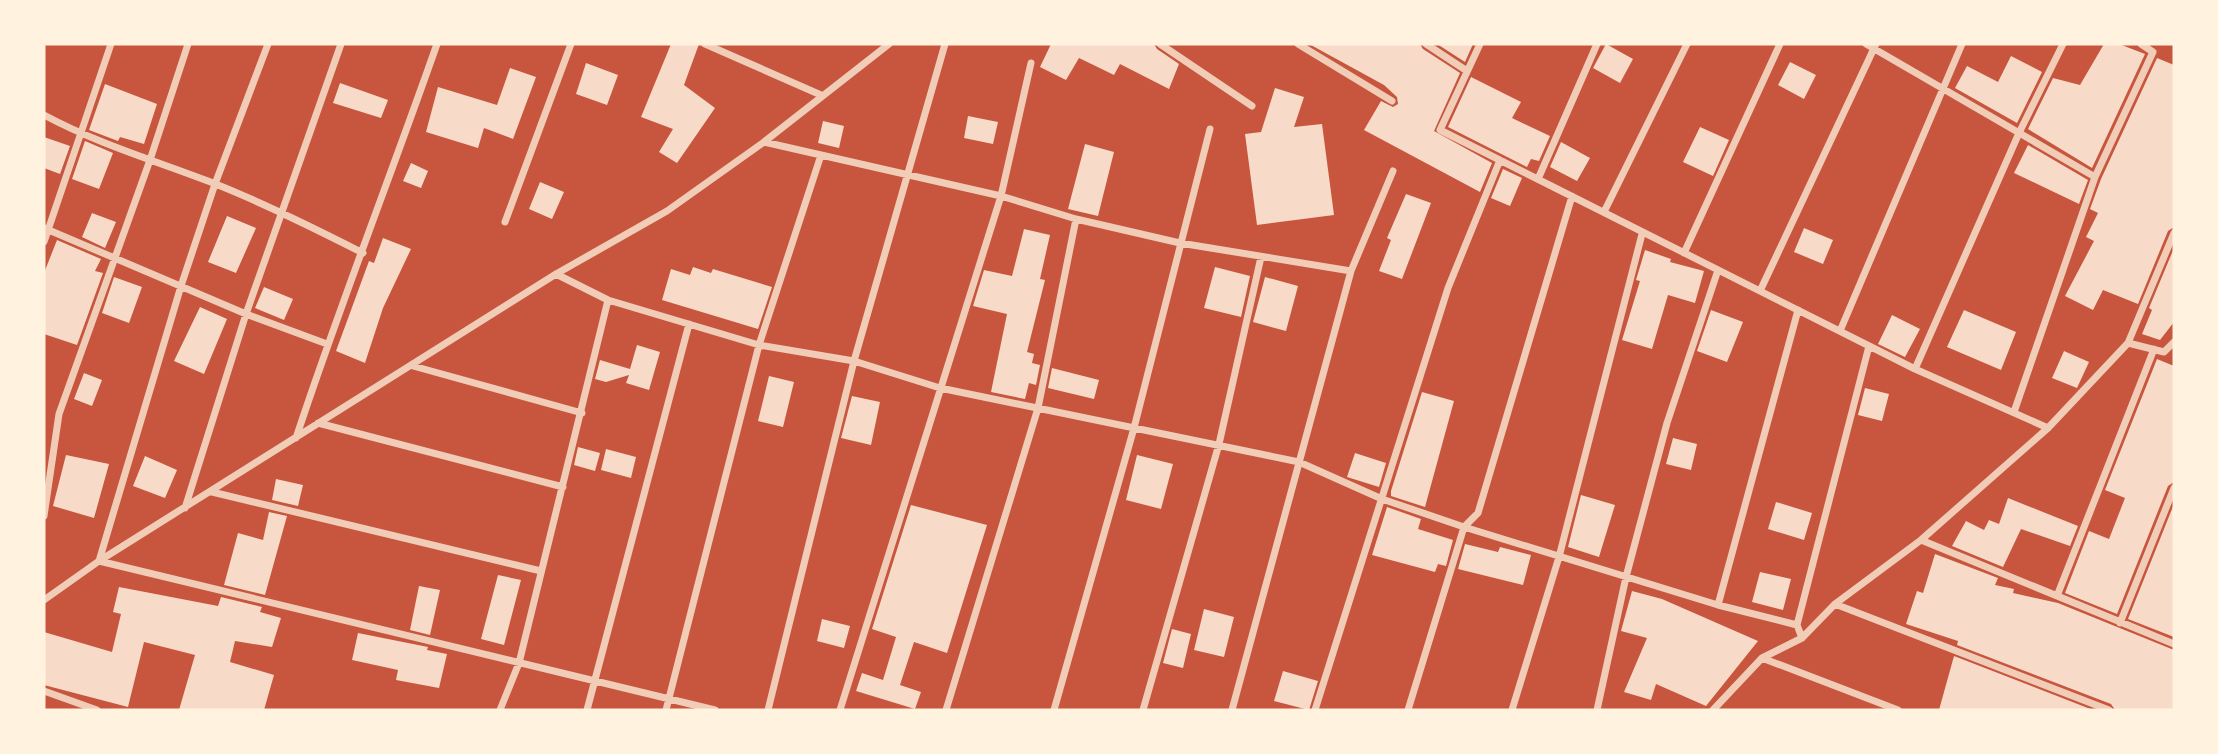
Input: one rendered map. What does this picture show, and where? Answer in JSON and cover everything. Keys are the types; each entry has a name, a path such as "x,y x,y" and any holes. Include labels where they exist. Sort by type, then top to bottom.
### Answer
{"street":[{"path":"44,242 46,229 111,44"},
{"path":"44,516 59,414 116,258 188,44"},
{"path":"99,561 181,286 215,184 268,44"},
{"path":"186,508 246,314 341,44"},
{"path":"296,438 327,344 363,253 438,44"},
{"path":"505,222 570,44"},
{"path":"705,44 821,95"},
{"path":"44,600 99,561 556,274 667,211 764,142 889,44"},
{"path":"768,710 854,360 945,44"},
{"path":"1160,44 1252,106"},
{"path":"1298,44 1392,101"},
{"path":"1426,44 1467,71"},
{"path":"1480,44 1440,130 1604,212 1642,234 1915,369 2048,428"},
{"path":"1538,179 1597,44"},
{"path":"1604,212 1687,44"},
{"path":"1684,253 1780,44"},
{"path":"1866,44 1875,46 2095,177"},
{"path":"1840,331 1962,44"},
{"path":"1915,369 2019,133 2063,44"},
{"path":"2014,412 2095,177 2153,52 2141,44"},
{"path":"1760,291 1875,46"},
{"path":"840,710 1000,196 1031,63"},
{"path":"44,115 80,134 282,212 363,253"},
{"path":"1054,710 1135,428 1210,129"},
{"path":"764,142 1000,196 1076,219 1180,243 1351,271"},
{"path":"666,710 759,345 821,155"},
{"path":"1315,710 1448,288 1500,160"},
{"path":"1232,710 1351,271 1393,172"},
{"path":"1408,710 1464,527 1478,513 1572,197"},
{"path":"946,710 1038,408 1076,219"},
{"path":"46,229 246,314 327,344"},
{"path":"1713,710 1762,658 1802,638 1835,604 1921,540 2048,428 2128,343 2174,233"},
{"path":"1512,710 1559,557 1642,234"},
{"path":"1143,710 1219,444 1261,257"},
{"path":"1597,710 1626,577 1667,423 1718,270"},
{"path":"556,274 608,300 759,345 854,360 940,388 1299,462 1382,499 1464,527 1718,606 1797,625"},
{"path":"500,710 519,663 608,300"},
{"path":"1718,606 1798,310"},
{"path":"587,710 689,324"},
{"path":"2164,352 2174,342"},
{"path":"2128,343 2174,356"},
{"path":"1802,638 1797,625 1869,346"},
{"path":"2057,596 2154,349"},
{"path":"413,366 582,413"},
{"path":"318,423 563,487"},
{"path":"2120,623 2174,488"},
{"path":"212,492 541,571"},
{"path":"1921,540 2174,644"},
{"path":"99,561 715,710"},
{"path":"1835,604 2109,710"},
{"path":"1762,658 1898,710"},
{"path":"44,691 97,710"}],"building":[{"path":"671,44 699,44 684,85 715,108 677,163 659,152 673,129 641,117"},
{"path":"1051,44 1154,44 1179,64 1169,89 1120,64 1114,75 1079,58 1066,80 1040,67"},
{"path":"1309,44 1420,44 1423,49 1460,73 1434,131 1492,163 1480,192 1364,130 1381,101 1393,107 1398,104 1397,97 1384,85"},
{"path":"1437,44 1473,44 1465,62"},
{"path":"1606,44 1633,59 1620,83 1593,68"},
{"path":"2104,44 2119,44 2145,54 2092,168 2028,129 2053,78 2080,85"},
{"path":"2011,56 2042,72 2017,123 1955,88 1967,66 1998,82"},
{"path":"2157,58 2174,65 2174,227 2168,231 2138,304 2103,290 2093,310 2065,296 2094,241 2086,237 2098,213 2090,209 2101,179"},
{"path":"1790,62 1816,75 1804,99 1778,85"},
{"path":"586,63 618,75 607,105 576,94"},
{"path":"510,68 536,77 513,139 484,128 478,148 426,132 438,87 497,105"},
{"path":"1471,77 1521,102 1512,118 1550,136 1539,161 1531,159 1527,167 1448,127"},
{"path":"340,83 388,100 381,118 333,103"},
{"path":"105,84 157,104 144,144 120,137 118,141 89,130"},
{"path":"1275,88 1304,97 1294,127 1322,124 1334,215 1257,225 1245,134 1261,132"},
{"path":"968,116 998,122 993,144 964,138"},
{"path":"823,121 844,126 839,148 818,143"},
{"path":"1700,127 1729,140 1713,176 1683,162"},
{"path":"44,137 70,146 60,174 44,168"},
{"path":"85,141 113,153 99,189 72,179"},
{"path":"1561,142 1590,158 1577,181 1550,167"},
{"path":"1085,144 1114,152 1098,216 1068,209"},
{"path":"2028,145 2088,180 2079,204 2014,173"},
{"path":"411,163 428,171 421,188 403,181"},
{"path":"1503,169 1522,178 1510,206 1491,198"},
{"path":"540,182 564,192 552,219 529,209"},
{"path":"1406,194 1431,203 1402,279 1379,271 1391,240 1387,238"},
{"path":"92,213 116,222 105,248 82,237"},
{"path":"227,216 256,228 236,273 208,262"},
{"path":"1804,228 1833,240 1823,264 1794,252"},
{"path":"1024,229 1050,235 1040,279 1045,280 1027,352 1034,354 1032,363 1040,365 1036,385 1029,383 1025,399 991,392 1007,314 973,306 984,270 1012,276"},
{"path":"383,238 411,249 383,308 365,363 336,351 369,261 374,263"},
{"path":"57,240 101,259 95,271 103,273 77,345 44,334 44,273"},
{"path":"2174,248 2174,322 2160,340 2142,334 2152,310 2149,308"},
{"path":"1645,250 1671,259 1670,262 1704,271 1695,303 1668,295 1652,349 1622,340 1640,281 1636,280"},
{"path":"693,267 711,273 713,269 772,287 758,329 662,300 671,269 690,275"},
{"path":"1215,267 1250,276 1241,317 1204,308"},
{"path":"114,277 142,287 129,323 102,313"},
{"path":"1265,277 1298,286 1286,331 1253,322"},
{"path":"264,287 293,299 284,320 255,308"},
{"path":"200,307 227,319 204,374 174,361"},
{"path":"1711,310 1743,322 1727,362 1697,351"},
{"path":"1964,310 2016,332 2001,370 1947,347"},
{"path":"1892,315 1920,329 1905,357 1878,344"},
{"path":"637,345 660,352 649,390 626,383 629,375 606,382 595,379 600,360 630,369"},
{"path":"2064,351 2089,362 2077,388 2052,378"},
{"path":"2157,359 2174,366 2174,482 2168,486 2117,614 2065,593 2089,531 2109,539 2125,498 2105,490"},
{"path":"1052,368 1099,380 1094,399 1048,388"},
{"path":"84,373 102,380 92,406 74,399"},
{"path":"769,376 794,382 783,427 758,421"},
{"path":"1865,388 1889,394 1882,421 1858,415"},
{"path":"1422,392 1454,401 1425,507 1391,496"},
{"path":"852,396 880,402 871,445 841,438"},
{"path":"1673,438 1697,444 1691,470 1666,464"},
{"path":"578,447 600,453 595,471 574,465"},
{"path":"606,449 636,457 631,478 601,470"},
{"path":"1355,453 1386,463 1379,487 1347,477"},
{"path":"66,455 109,464 94,518 53,506"},
{"path":"1137,455 1173,464 1161,509 1126,500"},
{"path":"145,456 177,470 165,498 133,486"},
{"path":"276,479 303,485 298,506 272,500"},
{"path":"1581,495 1615,505 1599,557 1568,547"},
{"path":"2008,498 2078,526 2070,546 2021,529 2003,567 1952,546 1966,521 1984,530 1989,520 1999,524"},
{"path":"1776,502 1812,513 1804,540 1768,529"},
{"path":"2174,504 2174,637 2128,619"},
{"path":"911,505 987,525 947,653 914,642 900,685 921,692 915,709 856,691 862,673 883,680 896,637 872,629"},
{"path":"1387,507 1421,519 1418,529 1453,540 1446,566 1438,564 1435,572 1372,555"},
{"path":"269,512 287,516 265,595 224,585 238,533 263,540"},
{"path":"1465,544 1498,552 1500,547 1531,555 1523,585 1458,569"},
{"path":"1935,554 1998,578 1995,585 2014,589 2013,593 2058,603 2174,650 2174,710 2115,710 2111,704 1957,645 1958,641 1906,624 1917,591 1923,593"},
{"path":"1760,572 1791,579 1783,610 1752,602"},
{"path":"498,575 521,580 504,645 481,639"},
{"path":"419,586 440,590 430,635 410,630"},
{"path":"119,587 218,606 221,597 262,607 260,612 281,618 272,647 235,641 230,662 274,675 264,710 179,710 195,655 144,642 128,707 44,685 44,632 112,652 121,614 113,612"},
{"path":"1632,591 1662,599 1758,641 1706,706 1656,684 1651,700 1624,692 1647,638 1621,631"},
{"path":"1204,609 1234,617 1224,657 1194,650"},
{"path":"822,619 850,626 844,648 817,641"},
{"path":"1172,629 1191,634 1183,668 1163,663"},
{"path":"358,633 428,647 427,650 447,654 439,688 396,680 398,670 352,660"},
{"path":"1954,656 2093,710 1939,710"},
{"path":"1283,671 1318,681 1309,710 1274,701"}]}
